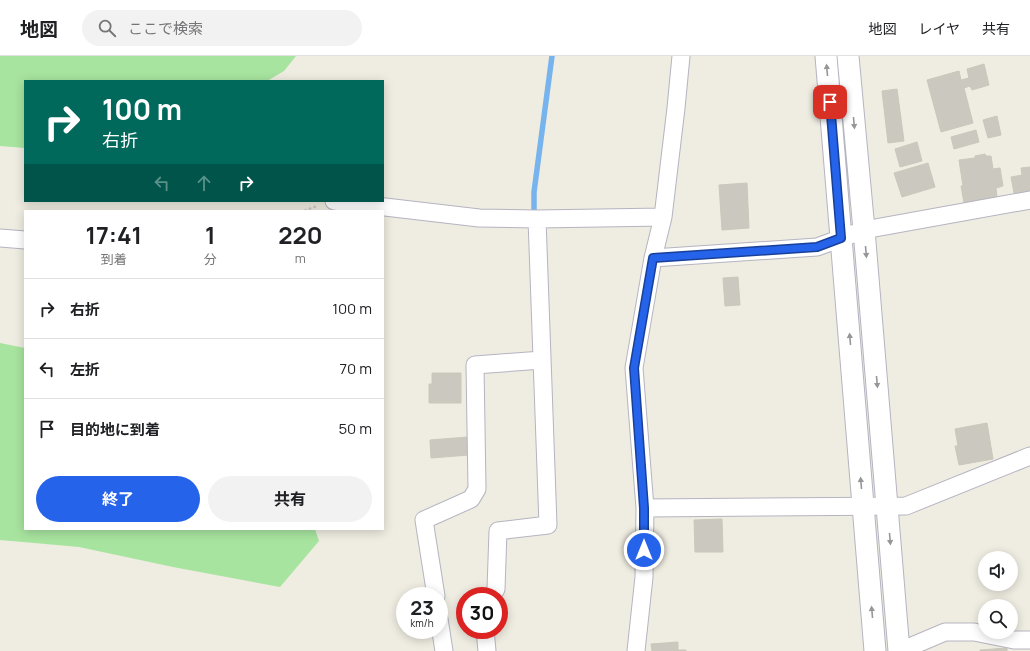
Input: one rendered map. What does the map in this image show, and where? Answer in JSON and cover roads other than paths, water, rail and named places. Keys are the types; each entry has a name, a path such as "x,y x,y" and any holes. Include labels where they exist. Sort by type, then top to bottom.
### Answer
{"street":[{"path":"636,651 644,577 644,508 634,368 653,258 663,217 681,56"},
{"path":"826,56 875,651"},
{"path":"848,56 899,651 945,632 974,632 1014,640 1030,640"},
{"path":"653,258 817,247 864,230 1030,200"},
{"path":"343,202 479,218 537,219 663,217"},
{"path":"496,587 498,532 548,525 537,219"},
{"path":"0,238 24,240"},
{"path":"435,587 424,520 471,499 477,489 475,365 542,360"},
{"path":"644,508 906,506 1030,456"},
{"path":"442,639 444,651"},
{"path":"486,639 488,651"}],"waterway":[{"path":"534,210 534,192 552,56"}]}
